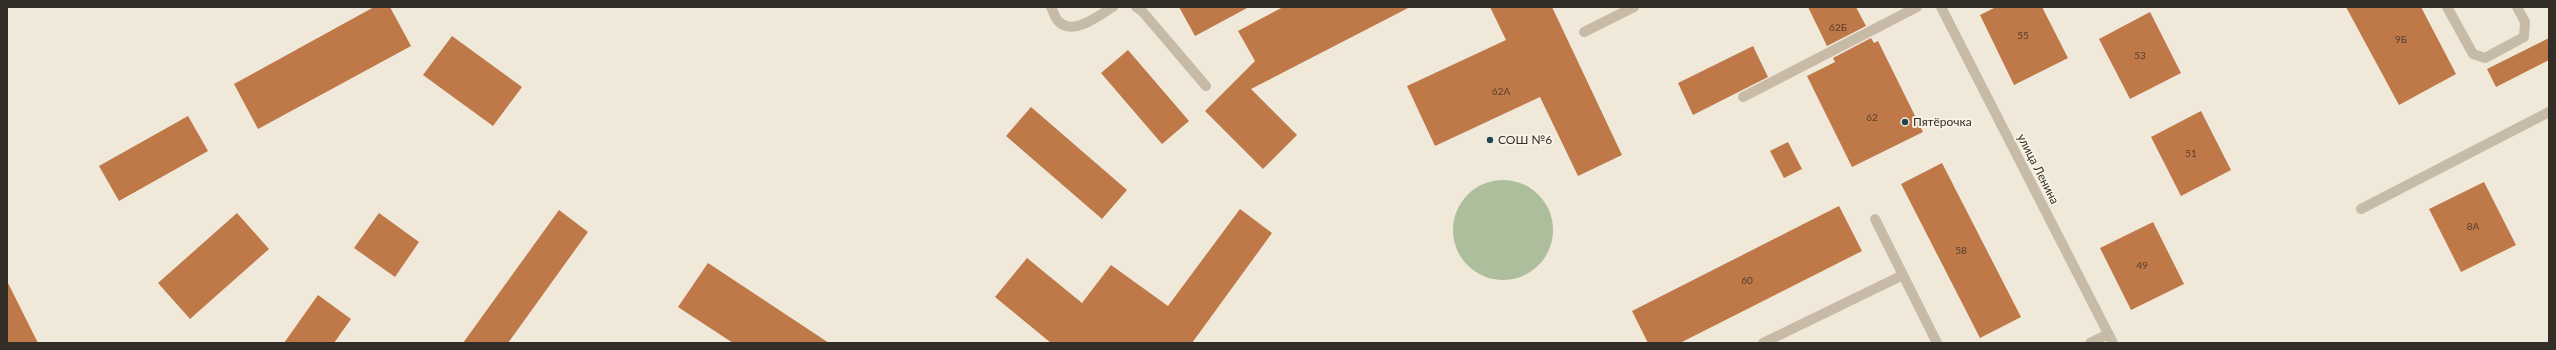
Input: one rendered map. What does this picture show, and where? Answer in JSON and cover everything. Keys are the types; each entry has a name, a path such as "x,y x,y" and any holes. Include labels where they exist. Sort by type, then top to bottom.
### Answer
{"street":[{"path":"1051,7 1058,22 1070,27 1082,24 1113,7"},
{"path":"1136,7 1142,11 1206,86"},
{"path":"1584,32 1634,7"},
{"path":"1743,97 1917,7"},
{"name":"улица Ленина","path":"1941,7 2111,338"},
{"path":"2447,7 2473,54 2485,58 2524,37 2525,22 2517,7"},
{"path":"2361,209 2549,112"},
{"path":"1875,219 1937,343"},
{"path":"1763,343 1903,275"},
{"path":"2090,343 2111,338"}],"green space":[{"path":"1503,180 1522,184 1538,195 1549,211 1553,230 1549,249 1538,265 1522,276 1503,280 1484,276 1468,265 1457,249 1453,230 1457,211 1468,195 1484,184"}],"building":[{"path":"374,7 390,7 411,46 258,129 234,84"},
{"path":"1179,7 1249,7 1195,36"},
{"path":"1283,7 1410,7 1251,89 1297,135 1263,169 1205,111 1255,61 1238,31"},
{"path":"1490,7 1552,7 1622,155 1578,176 1540,97 1435,146 1407,86 1506,40"},
{"path":"1808,7 1856,7 1866,26 1827,46"},
{"path":"1996,7 2042,7 2068,58 2014,85 1980,15"},
{"path":"2346,7 2421,7 2456,74 2399,105"},
{"path":"2150,12 2181,73 2130,99 2099,39"},
{"path":"452,36 522,87 493,126 423,75"},
{"path":"1871,38 1874,43 1878,41 1923,132 1852,167 1807,76 1835,62 1833,58"},
{"path":"2549,38 2549,60 2496,87 2487,69"},
{"path":"1753,46 1768,77 1693,115 1678,83"},
{"path":"1128,50 1189,121 1162,144 1101,73"},
{"path":"1031,107 1127,190 1102,219 1006,136"},
{"path":"2201,111 2231,170 2181,196 2151,137"},
{"path":"188,116 208,151 119,201 99,166"},
{"path":"1788,142 1802,169 1784,178 1770,151"},
{"path":"1942,163 2021,317 1980,338 1901,184"},
{"path":"2484,182 2516,245 2461,272 2429,209"},
{"path":"1839,206 1862,251 1680,343 1648,343 1632,311"},
{"path":"1240,209 1272,233 1192,343 1051,343 995,297 1027,258 1082,303 1111,265 1168,306"},
{"path":"559,210 588,232 508,343 463,343"},
{"path":"237,213 269,249 190,319 158,283"},
{"path":"379,213 419,242 395,277 354,248"},
{"path":"2153,222 2184,284 2131,310 2100,248"},
{"path":"708,263 829,343 733,343 678,307"},
{"path":"7,281 38,343 7,343"},
{"path":"318,295 351,319 334,343 284,343"}],"place":[{"name":"Пятёрочка","path":"1905,122"},
{"name":"СОШ №6","path":"1490,140"}]}
